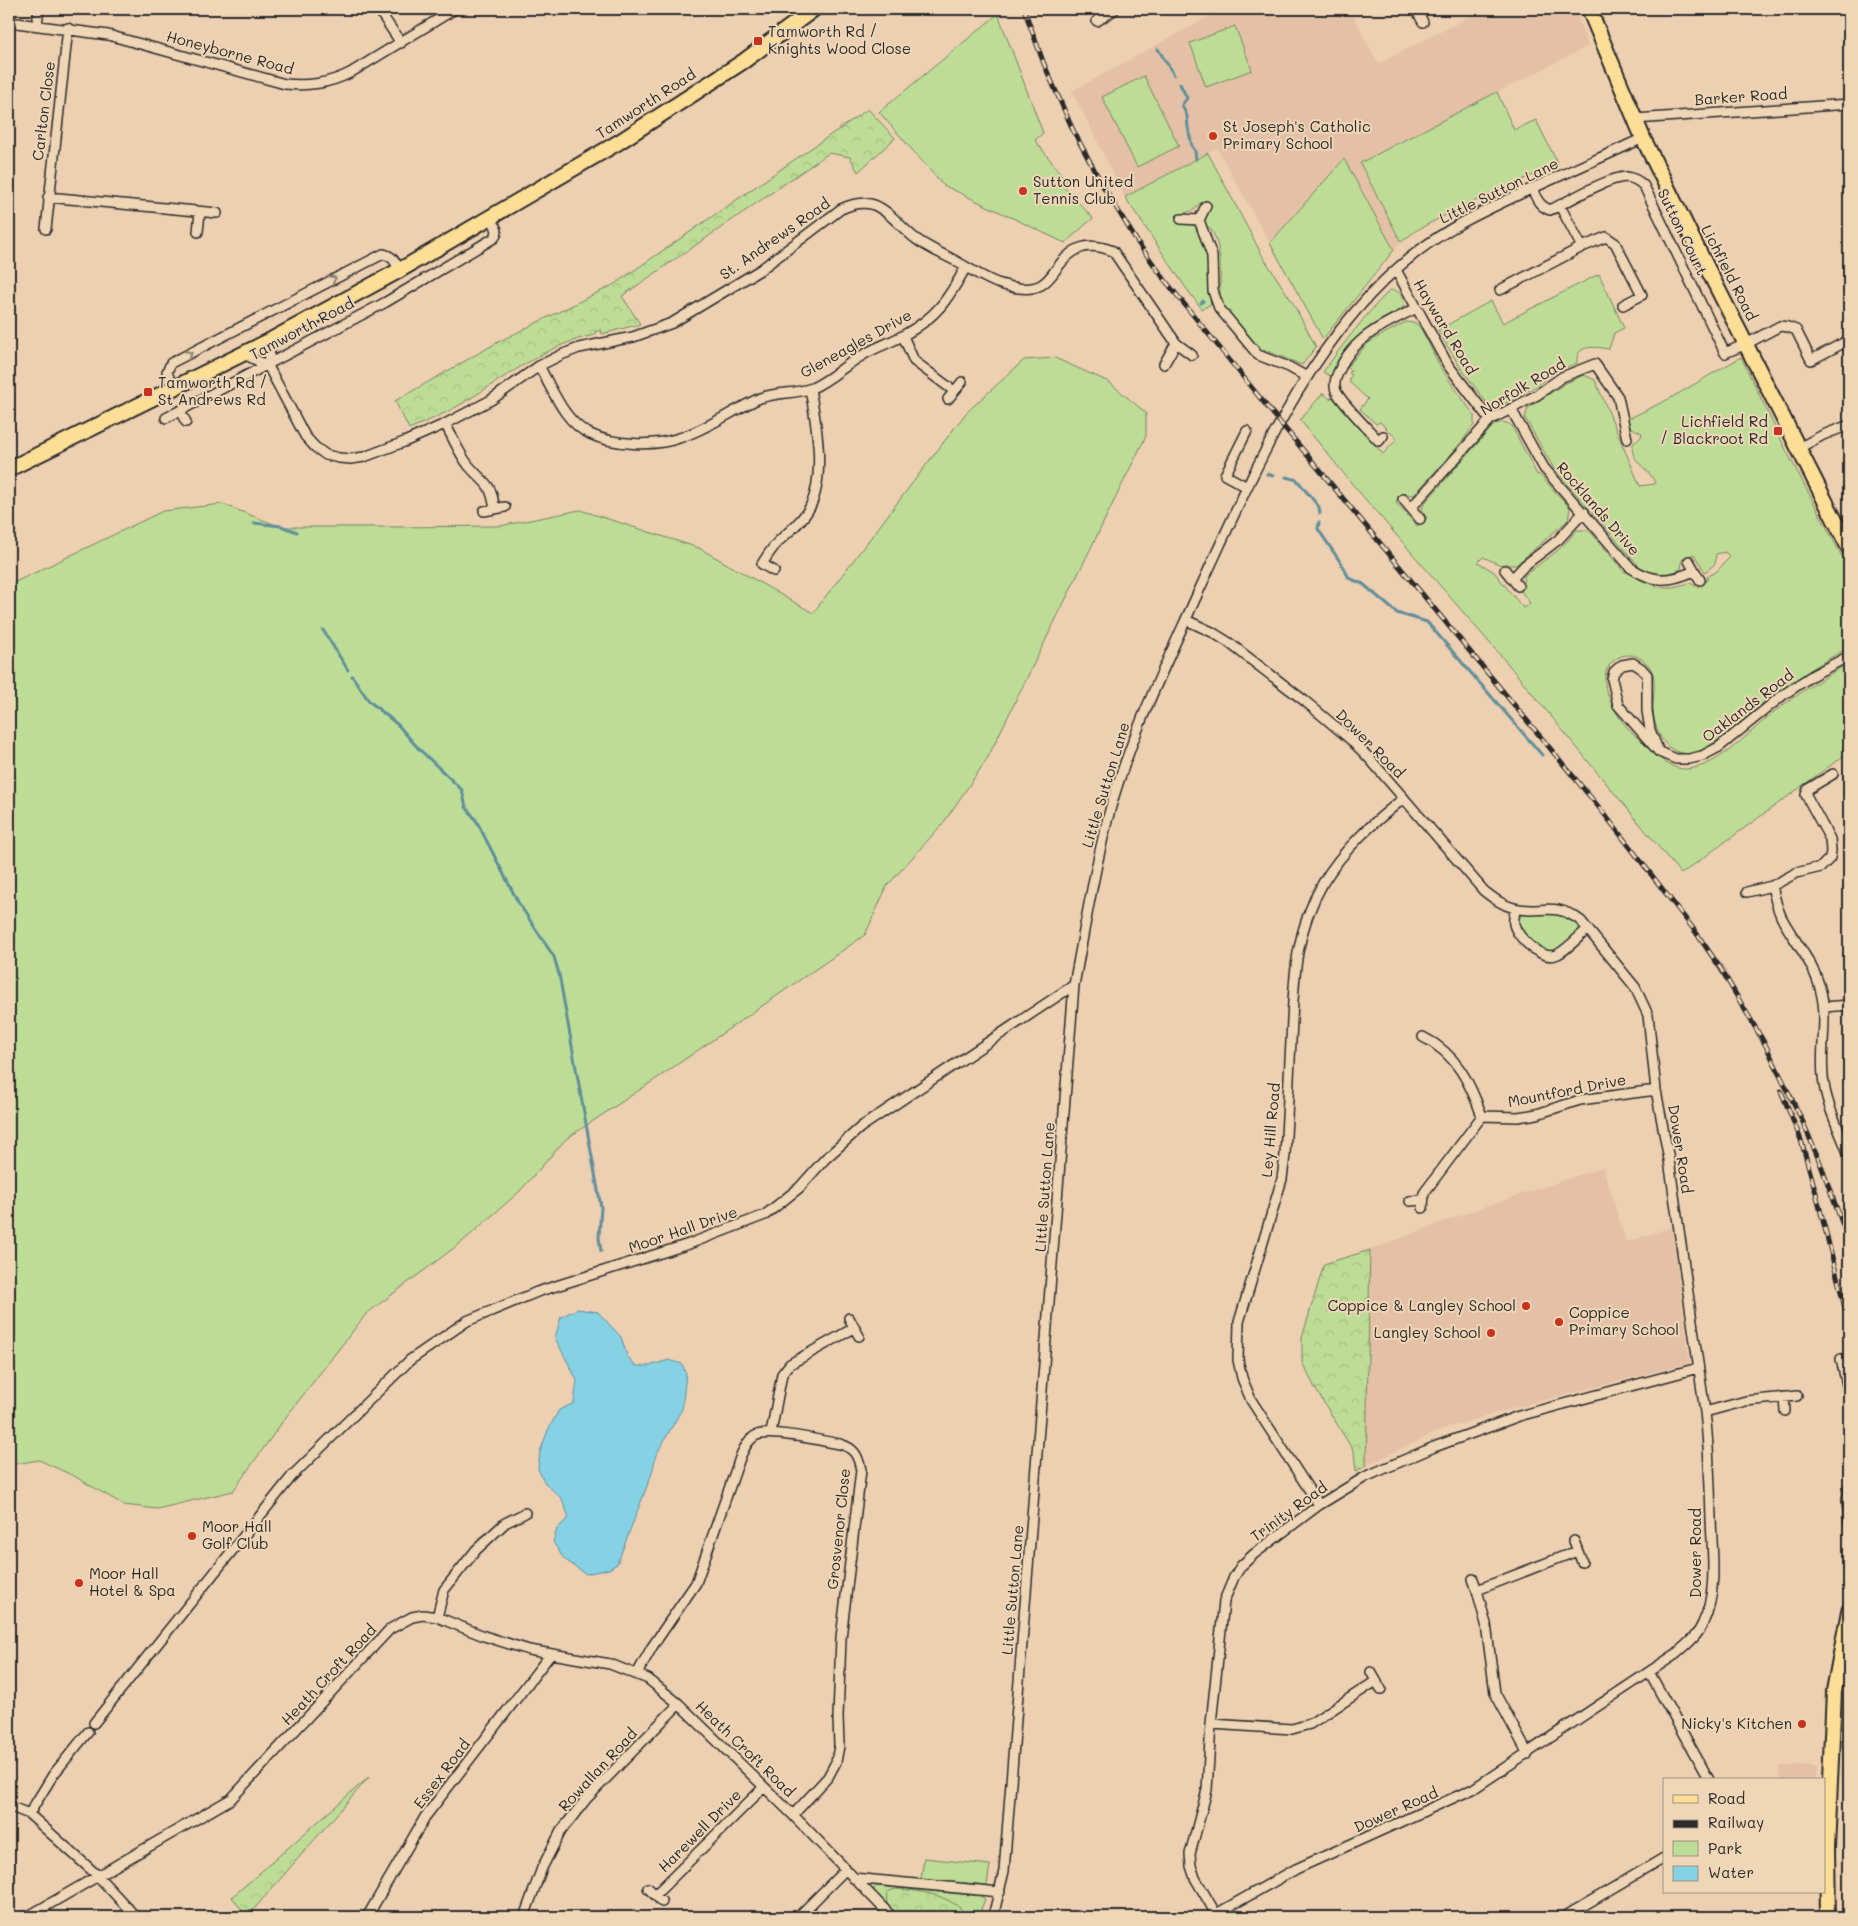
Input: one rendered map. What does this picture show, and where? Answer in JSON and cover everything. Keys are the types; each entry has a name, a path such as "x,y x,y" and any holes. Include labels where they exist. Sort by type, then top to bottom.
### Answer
{"main road":[{"name":"Tamworth Road","path":"9,469 271,340 491,218 636,131 744,61 814,9"},
{"name":"Lichfield Road","path":"1589,9 1635,119 1694,242 1849,548"},
{"path":"1828,1917 1827,1786 1834,1691 1849,1611"}],"street":[{"path":"37,25 39,9"},
{"path":"378,9 401,43"},
{"name":"Honeyborne Road","path":"9,22 68,28 108,35 284,84 306,86 334,81 401,43 455,9"},
{"path":"1097,21 1113,9"},
{"path":"1416,9 1423,22"},
{"name":"Carlton Close","path":"46,229 68,28"},
{"name":"Barker Road","path":"1635,119 1849,104"},
{"name":"Little Sutton Lane","path":"993,1917 1004,1870 1074,985 1099,854 1112,802 1140,720 1247,487 1307,377 1360,305 1396,270 1436,238 1467,218 1644,138"},
{"name":"Sutton Court","path":"1560,206 1615,179 1628,177 1638,180 1644,186 1724,353 1746,344"},
{"path":"1532,189 1538,203 1544,208 1550,210 1560,206 1582,247"},
{"path":"48,197 216,213"},
{"name":"St. Andrews Road","path":"268,366 305,436 315,447 326,455 338,458 351,459 364,456 404,442 445,424 491,400 539,366 579,348 633,337 672,323 760,270 828,218 851,204 872,204 882,209 916,239 995,282 1019,288 1040,286 1048,280 1064,259 1074,250 1086,246 1102,247 1113,251 1176,343 1192,355"},
{"path":"1206,206 1199,220 1212,256 1213,291 1219,308 1258,355 1289,367 1307,377"},
{"path":"198,232 200,212"},
{"name":"Tamworth Road","path":"166,418 394,298 494,238 498,234 498,229 491,218"},
{"path":"1180,219 1199,220"},
{"path":"1500,290 1582,247 1606,237 1615,242 1642,295 1623,305"},
{"name":"Tamworth Road","path":"174,389 167,372 171,363 383,254 393,258 400,270"},
{"name":"Gleneagles Drive","path":"539,366 570,421 579,429 604,439 626,443 648,443 678,439 762,398 784,392 810,389 866,353 903,336 924,323 943,305 950,297 966,267"},
{"name":"Hayward Road","path":"1396,270 1448,365 1490,420"},
{"path":"1383,436 1379,441 1337,393 1335,381 1341,364 1364,337 1390,321 1417,308"},
{"path":"1746,344 1780,326 1788,326 1796,330 1811,360 1849,340"},
{"path":"903,336 914,361 954,391"},
{"path":"244,354 268,366 271,340"},
{"path":"1164,364 1176,343"},
{"name":"Norfolk Road","path":"1411,508 1490,420 1537,395 1562,377 1595,364 1618,397 1627,438"},
{"path":"948,399 962,382"},
{"path":"774,571 762,564 776,543 810,508 814,496 819,451 810,389"},
{"name":"Rocklands Drive","path":"1511,409 1544,468 1631,568 1643,576 1670,580 1694,571"},
{"path":"180,411 186,422"},
{"path":"445,424 468,465 489,485 500,508 484,511"},
{"path":"1799,448 1823,435 1849,426"},
{"path":"1247,431 1225,475 1247,487"},
{"path":"1403,500 1420,519"},
{"path":"1504,570 1515,583 1525,565 1558,540 1584,512"},
{"path":"1689,561 1700,580"},
{"name":"Dower Road","path":"1186,620 1228,642 1306,702 1350,739 1370,758 1484,891 1504,905 1515,909 1558,908 1572,914 1588,929 1635,987 1648,1015 1656,1090 1669,1160 1705,1412 1709,1449 1712,1568 1711,1597 1702,1626 1694,1637 1676,1654 1473,1789 1296,1869 1213,1916"},
{"name":"Oaklands Road","path":"1660,752 1676,759 1702,756 1719,747 1783,695 1813,675 1849,656"},
{"path":"1632,663 1641,668 1646,675 1647,711 1650,730 1660,752 1618,705 1612,679 1614,672 1622,665 1632,663"},
{"path":"1747,892 1772,886 1796,873 1821,867 1830,858 1830,839 1806,795 1808,789 1833,774"},
{"name":"Ley Hill Road","path":"1319,1505 1251,1400 1242,1378 1238,1360 1239,1322 1280,1188 1285,1161 1294,969 1300,938 1308,912 1323,882 1341,857 1371,825 1404,798"},
{"path":"1772,886 1783,922 1800,946 1818,979 1824,1007 1822,1061 1825,1095 1849,1155"},
{"path":"1515,909 1514,925 1524,940 1535,951 1543,955 1557,954 1588,929"},
{"name":"Moor Hall Drive","path":"94,1724 292,1476 410,1360 467,1321 537,1292 689,1244 765,1214 799,1188 824,1159 861,1127 1074,985"},
{"path":"1824,1007 1849,1005"},
{"path":"1410,1201 1423,1204 1424,1193 1482,1116 1468,1079 1436,1038 1424,1037"},
{"name":"Mountford Drive","path":"1482,1116 1518,1117 1537,1114 1580,1100 1656,1090"},
{"path":"771,1433 782,1374 785,1369 790,1364 856,1332 849,1318"},
{"path":"1841,1359 1849,1394"},
{"name":"Trinity Road","path":"1213,1916 1195,1878 1190,1854 1207,1790 1221,1616 1227,1589 1241,1566 1319,1505 1365,1477 1476,1430 1528,1413 1698,1368"},
{"path":"1705,1412 1746,1401 1797,1396"},
{"path":"1784,1397 1785,1411"},
{"name":"Grosvenor Close","path":"637,1674 652,1647 696,1583 745,1446 750,1439 756,1435 771,1433 850,1447 855,1452 861,1470 841,1638 838,1717 839,1746 836,1762 828,1778 793,1815"},
{"path":"1849,1487 1847,1500 1849,1522"},
{"path":"437,1617 444,1590 476,1550 505,1523 525,1513"},
{"path":"1574,1542 1582,1562"},
{"path":"1477,1590 1577,1551"},
{"path":"1473,1579 1486,1624 1495,1693 1528,1754"},
{"name":"Heath Croft Road","path":"27,1917 231,1799 390,1629 412,1617 423,1615 437,1617 507,1644 550,1655 603,1663 637,1674 662,1688 793,1815 892,1917"},
{"name":"Essex Road","path":"367,1917 426,1817 550,1655"},
{"path":"1371,1672 1381,1689"},
{"path":"1649,1672 1708,1778"},
{"path":"1211,1724 1292,1729 1310,1724 1376,1681"},
{"name":"Rowallan Road","path":"524,1917 542,1868 561,1831 588,1798 679,1704"},
{"path":"29,1814 53,1775 88,1732"},
{"name":"Harewell Drive","path":"656,1895 764,1787"},
{"path":"9,1806 29,1814 97,1876 136,1917"},
{"path":"1564,1917 1663,1859"},
{"path":"798,1917 845,1870"},
{"path":"853,1878 1000,1892"},
{"name":"Harewell Drive","path":"648,1888 662,1902"}],"shaded area":[{"name":"St Joseph's Catholic Primary School","path":"1223,9 1350,9 1378,64 1484,9 1575,9 1588,46 1360,163 1401,242 1394,250 1344,159 1270,243 1217,148 1125,197 1072,91"},
{"name":"Coppice & Langley School","path":"1603,1167 1626,1242 1672,1227 1690,1363 1517,1407 1440,1430 1366,1466 1370,1250 1469,1212"},
{"path":"1779,1766 1816,1766 1815,1778 1779,1778"}],"green space":[{"path":"998,14 1043,133 1035,140 1067,182 1063,186 1093,218 1065,243 943,185 879,112"},
{"path":"1235,26 1252,70 1206,87 1190,43"},
{"path":"1144,76 1179,146 1137,167 1102,97"},
{"path":"1497,92 1514,130 1536,120 1558,164 1457,209 1417,230 1401,242 1360,163"},
{"path":"868,109 895,138 858,172 850,157 829,153 622,296 640,324 602,334 601,330 595,332 595,335 577,339 560,346 524,364 458,406 409,429 395,401 500,341 613,285"},
{"path":"1208,153 1263,257 1293,303 1316,347 1302,365 1265,350 1262,352 1221,303 1218,296 1220,294 1219,250 1209,227 1206,228 1204,202 1200,203 1194,210 1185,213 1185,215 1177,215 1176,222 1184,222 1195,226 1206,249 1211,304 1202,309 1125,197"},
{"path":"1344,159 1394,250 1323,339 1270,243"},
{"path":"1599,274 1624,328 1614,333 1609,349 1593,347 1583,349 1579,352 1577,363 1553,373 1537,386 1502,405 1486,402 1460,367 1438,330 1491,301 1503,323"},
{"path":"1390,290 1398,292 1402,296 1405,304 1402,308 1353,341 1336,363 1332,377 1323,372 1372,309"},
{"path":"1406,322 1415,323 1420,327 1442,370 1474,415 1474,425 1461,443 1414,495 1406,493 1395,502 1417,526 1427,518 1422,511 1423,505 1494,425 1508,423 1512,426 1537,475 1539,474 1570,508 1568,520 1516,565 1507,563 1503,566 1483,557 1478,562 1494,572 1523,608 1530,603 1520,590 1525,587 1524,576 1562,547 1577,530 1589,530 1624,572 1630,572 1640,580 1656,585 1656,587 1673,587 1690,583 1697,587 1708,579 1707,577 1716,572 1730,557 1725,552 1716,554 1715,564 1705,572 1694,554 1682,560 1681,569 1671,573 1655,573 1640,567 1554,469 1525,418 1528,408 1566,383 1584,375 1595,380 1640,486 1655,484 1650,474 1637,461 1632,450 1633,444 1641,437 1642,433 1630,427 1626,420 1669,399 1741,357 1786,450 1849,570 1849,647 1805,673 1715,742 1692,753 1675,751 1664,742 1660,735 1653,713 1653,673 1643,660 1629,655 1622,656 1612,662 1606,672 1606,688 1616,712 1624,724 1654,754 1666,763 1686,769 1699,767 1724,754 1779,708 1849,663 1849,752 1681,874 1508,664 1354,486 1300,420 1323,393 1330,399 1332,397 1383,454 1397,439 1380,422 1376,424 1360,409 1368,399 1349,382 1352,375 1347,367 1367,344"},
{"path":"1055,358 1109,382 1146,413 1146,436 987,759 944,822 887,886 865,935 566,1139 519,1192 462,1242 366,1314 283,1421 233,1491 157,1509 124,1505 74,1476 39,1460 9,1465 9,585 163,511 222,504 281,527 393,527 500,526 580,510 699,548 813,613 966,413 1024,360"},
{"path":"1548,912 1570,918 1578,928 1574,935 1558,949 1545,951 1528,939 1518,927 1518,919 1522,915"},
{"path":"1370,1250 1366,1466 1356,1471 1354,1452 1315,1388 1302,1362 1302,1338 1324,1264"},
{"path":"370,1776 247,1917 232,1897"},
{"path":"924,1858 990,1865 987,1885 921,1879"},
{"path":"877,1886 980,1896 985,1899 978,1917 898,1917 874,1892 874,1888"},
{"path":"896,1889 936,1895 954,1904 969,1917 898,1917 887,1903 887,1892"}],"water":[{"path":"577,1309 598,1312 621,1337 627,1356 636,1366 649,1366 669,1360 682,1364 686,1374 682,1409 656,1455 652,1473 617,1564 609,1569 586,1574 564,1559 553,1542 557,1529 569,1517 562,1499 545,1483 538,1469 540,1452 548,1430 559,1410 574,1403 577,1380 555,1338 561,1317"}],"waterway":[{"path":"1158,49 1174,75"},
{"path":"1180,84 1187,98 1182,105 1187,116 1196,159"},
{"path":"1267,474 1273,476"},
{"path":"1286,477 1297,480 1319,507 1320,513"},
{"path":"1319,522 1318,529 1349,578 1363,584 1397,613 1427,622 1542,755"},
{"path":"254,523 281,526 297,532"},
{"path":"323,630 348,670"},
{"path":"352,676 369,701 398,725 418,748 462,790 466,807 476,820 518,902 554,957 559,974 601,1207 599,1238 601,1251"}],"railway":[{"path":"1024,9 1044,64 1073,130 1103,186 1138,243 1168,284 1269,409 1602,811 1695,931 1721,969 1765,1044 1802,1120 1849,1242"},
{"path":"1781,1091 1801,1140 1849,1324"}],"place":[{"name":"Tamworth Rd / Knights Wood Close","path":"758,41"},
{"name":"St Joseph's Catholic Primary School","path":"1213,136"},
{"name":"Sutton United Tennis Club","path":"1023,191"},
{"name":"Tamworth Rd / St Andrews Rd","path":"148,392"},
{"name":"Lichfield Rd / Blackroot Rd","path":"1778,431"},
{"name":"Coppice & Langley School","path":"1526,1306"},
{"name":"Coppice Primary School","path":"1559,1322"},
{"name":"Langley School","path":"1491,1333"},
{"name":"Moor Hall Golf Club","path":"192,1536"},
{"name":"Moor Hall Hotel & Spa","path":"79,1583"},
{"name":"Nicky's Kitchen","path":"1802,1724"}]}
